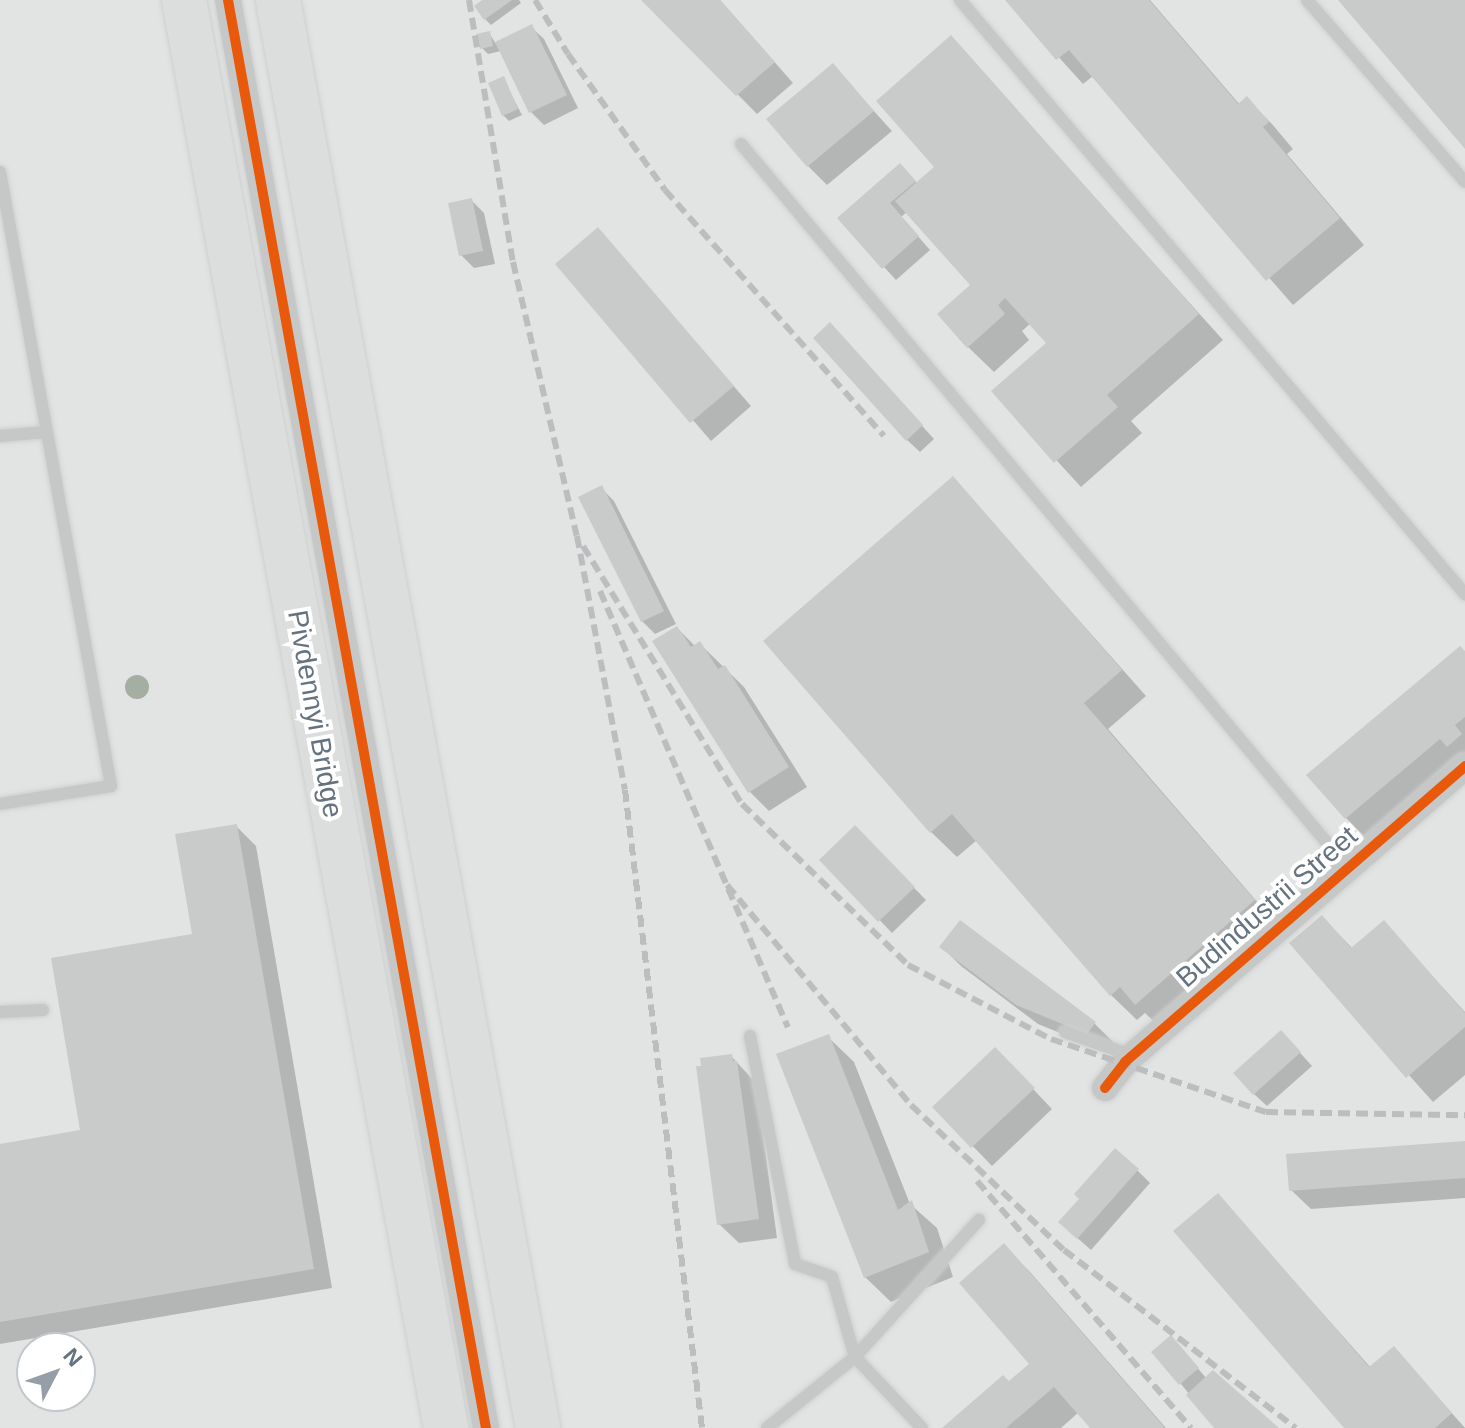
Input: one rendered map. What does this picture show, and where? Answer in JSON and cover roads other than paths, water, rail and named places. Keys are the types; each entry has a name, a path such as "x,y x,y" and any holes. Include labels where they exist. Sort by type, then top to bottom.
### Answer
{"highway":[{"name":"Pivdennyi Bridge","path":"184,0 446,1428"},
{"path":"278,0 538,1428"}],"street":[{"path":"228,0 486,1428"},
{"name":"Budindustrii Street","path":"1105,1088 1133,1056 1465,766"}],"lane":[{"path":"960,0 1465,594"},
{"path":"1307,0 1465,182"},
{"path":"741,144 1348,868"},
{"path":"0,172 111,786 0,804"},
{"path":"0,436 47,432"},
{"path":"0,1012 43,1010"},
{"path":"1065,1032 1133,1056"},
{"path":"750,1036 795,1264 832,1277 855,1357 922,1428"},
{"path":"767,1428 855,1357 979,1220"}],"railway":[{"path":"469,0 513,262 577,536 625,790 702,1428"},
{"path":"535,0 568,54 665,190 884,436"},
{"path":"583,546 742,804 908,965 1051,1039 1266,1112 1465,1115"},
{"path":"600,591 788,1027"},
{"path":"727,885 911,1105 1064,1250 1296,1428"},
{"path":"977,1181 1191,1428"}]}
